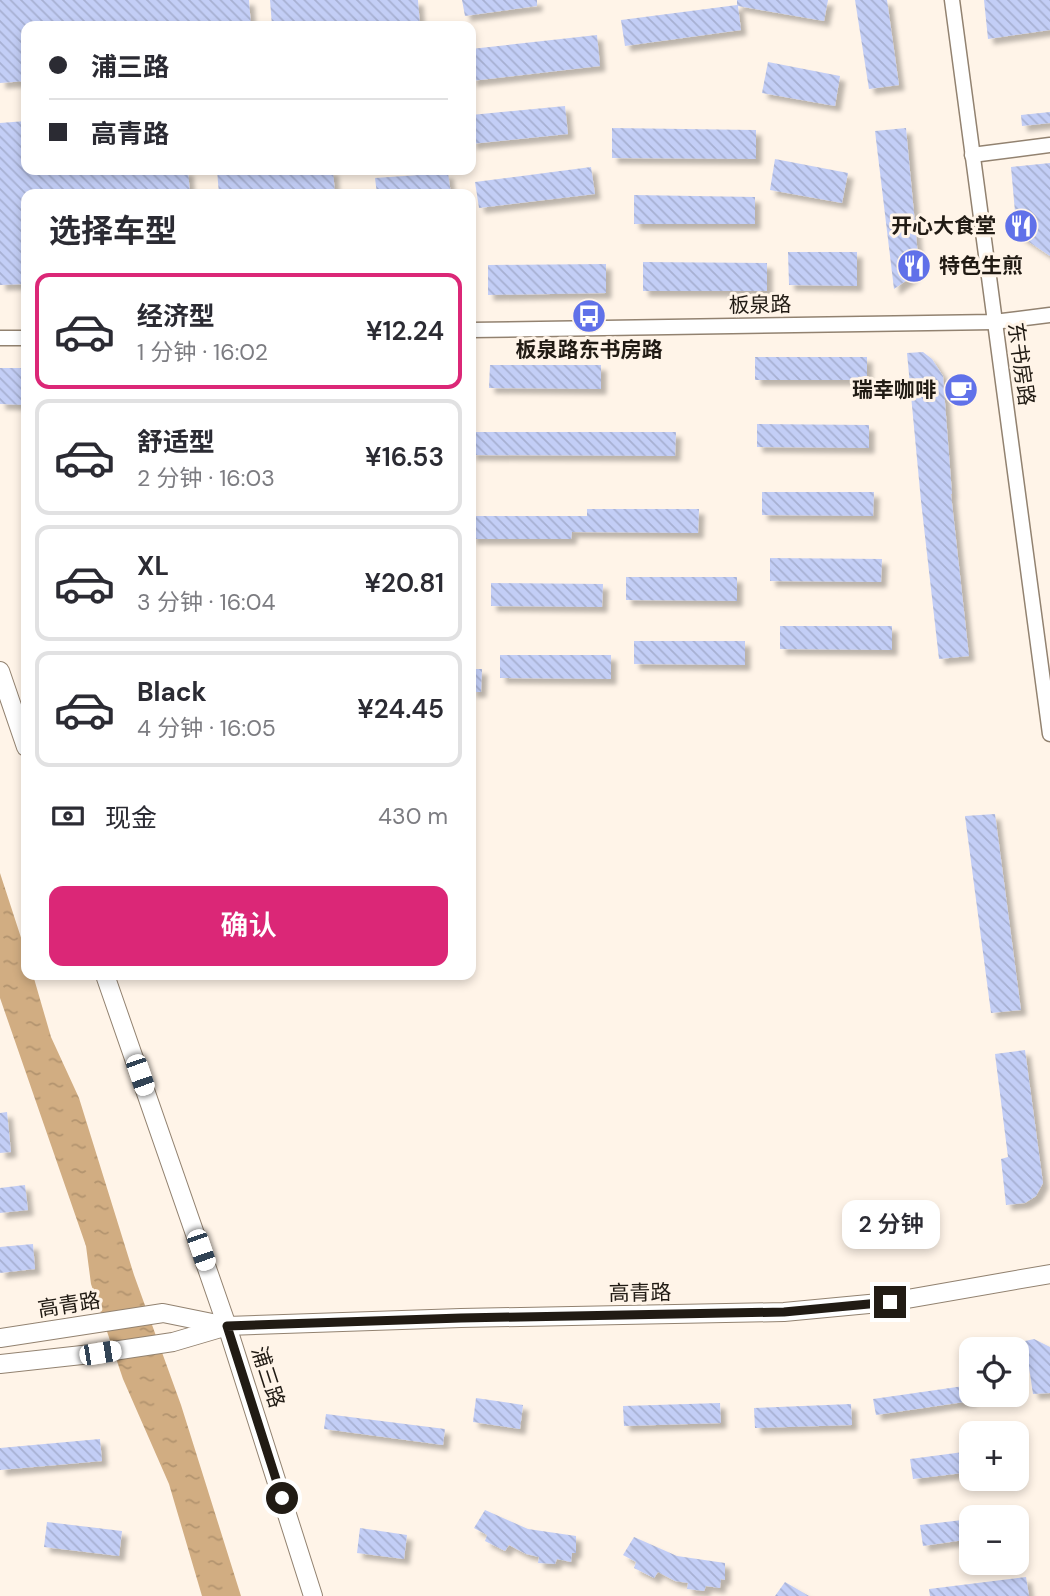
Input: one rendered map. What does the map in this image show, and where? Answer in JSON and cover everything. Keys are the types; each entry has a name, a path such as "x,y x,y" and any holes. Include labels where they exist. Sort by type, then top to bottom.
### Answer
{"main road":[{"path":"0,671 21,732"},
{"name":"浦三路","path":"108,980 227,1326 313,1596"},
{"name":"高青路","path":"0,1338 163,1313 227,1326 461,1318 784,1312 903,1300 1050,1274"},
{"name":"高青路","path":"0,1364 173,1342 227,1326"}],"street":[{"name":"东书房路","path":"952,0 1050,734"},
{"path":"972,155 1050,145"},
{"name":"板泉路","path":"476,330 994,322 1050,315"},
{"path":"0,338 21,338"}],"water":[{"path":"0,873 21,938 21,980 34,980 51,1037 79,1098 134,1275 181,1405 241,1596 202,1596 169,1484 123,1379 91,1284 86,1246 0,998"}],"building":[{"path":"0,0 249,0 251,21 21,21 21,81 0,83"},
{"path":"270,0 418,0 420,21 272,21"},
{"path":"462,0 537,0 537,6 465,16"},
{"path":"737,0 828,0 824,21 738,6 741,30 625,46 621,20 737,5"},
{"path":"855,0 887,0 899,85 869,89"},
{"path":"984,0 1050,0 1050,30 988,39"},
{"path":"597,35 600,66 476,80 476,48"},
{"path":"768,62 840,76 835,106 762,93"},
{"path":"565,106 568,134 476,143 476,115"},
{"path":"1050,112 1050,123 1022,126 1021,115"},
{"path":"21,121 21,175 188,175 190,189 21,189 21,284 0,285 0,123"},
{"path":"612,128 756,130 756,159 612,158"},
{"path":"906,128 919,267 910,278 894,289 875,131"},
{"path":"775,159 848,173 842,203 770,190"},
{"path":"1050,163 1050,256 1017,234 1011,167"},
{"path":"591,167 595,194 479,208 475,182"},
{"path":"217,175 333,175 335,189 219,189"},
{"path":"448,175 450,189 376,189 375,178"},
{"path":"634,195 755,197 755,224 634,224"},
{"path":"788,252 857,252 857,286 789,285"},
{"path":"643,262 767,263 767,291 643,291"},
{"path":"606,264 606,293 488,295 488,265"},
{"path":"923,352 932,359 943,376 951,494 969,656 939,659 907,353"},
{"path":"755,357 867,357 867,380 755,380"},
{"path":"490,365 601,365 601,389 489,388"},
{"path":"0,368 21,368 21,405 0,404"},
{"path":"757,424 869,425 869,448 757,447"},
{"path":"476,432 676,432 675,456 476,455"},
{"path":"762,492 874,492 873,516 762,515"},
{"path":"587,509 699,509 698,533 572,532 571,539 476,539 476,516 587,516"},
{"path":"770,558 882,559 881,582 770,581"},
{"path":"626,577 737,577 737,601 626,600"},
{"path":"491,583 603,584 602,607 491,606"},
{"path":"780,626 892,626 892,650 780,649"},
{"path":"634,641 745,641 745,665 634,664"},
{"path":"500,655 611,655 611,679 500,678"},
{"path":"476,669 482,669 481,692 476,692"},
{"path":"995,814 1021,1010 991,1013 965,816"},
{"path":"1025,1050 1043,1183 1036,1196 1025,1203 1006,1205 1001,1159 1008,1157 995,1054"},
{"path":"7,1112 11,1152 0,1153 0,1113"},
{"path":"25,1185 28,1210 0,1213 0,1188"},
{"path":"33,1244 35,1269 0,1273 0,1247"},
{"path":"1034,1339 1050,1347 1050,1393 1033,1394 1029,1340"},
{"path":"959,1387 959,1403 876,1415 873,1399"},
{"path":"476,1398 523,1405 520,1429 473,1422"},
{"path":"720,1403 721,1423 624,1426 623,1406"},
{"path":"851,1404 852,1425 755,1428 754,1408"},
{"path":"326,1414 445,1429 443,1445 324,1429"},
{"path":"100,1439 102,1461 0,1470 0,1448"},
{"path":"959,1453 959,1473 913,1479 910,1459"},
{"path":"485,1510 528,1529 576,1536 576,1553 572,1553 571,1562 557,1559 555,1564 538,1563 539,1557 509,1545 505,1551 485,1541 487,1535 474,1528"},
{"path":"959,1520 959,1541 923,1546 920,1525"},
{"path":"47,1522 122,1531 119,1556 44,1547"},
{"path":"360,1528 407,1535 404,1559 357,1553"},
{"path":"634,1537 677,1556 725,1563 725,1580 721,1579 720,1588 706,1586 704,1591 687,1589 688,1583 675,1581 658,1572 654,1578 634,1568 636,1562 623,1555"},
{"path":"1026,1577 1029,1596 930,1596 929,1589"},
{"path":"785,1582 809,1596 775,1596"}],"place":[{"name":"开心大食堂","path":"1021,226"},
{"name":"特色生煎","path":"914,266"},
{"name":"板泉路东书房路","path":"589,316"},
{"name":"瑞幸咖啡","path":"961,390"}],"route":[{"path":"282,1498 227,1326 461,1318 784,1312 890,1302"}]}
